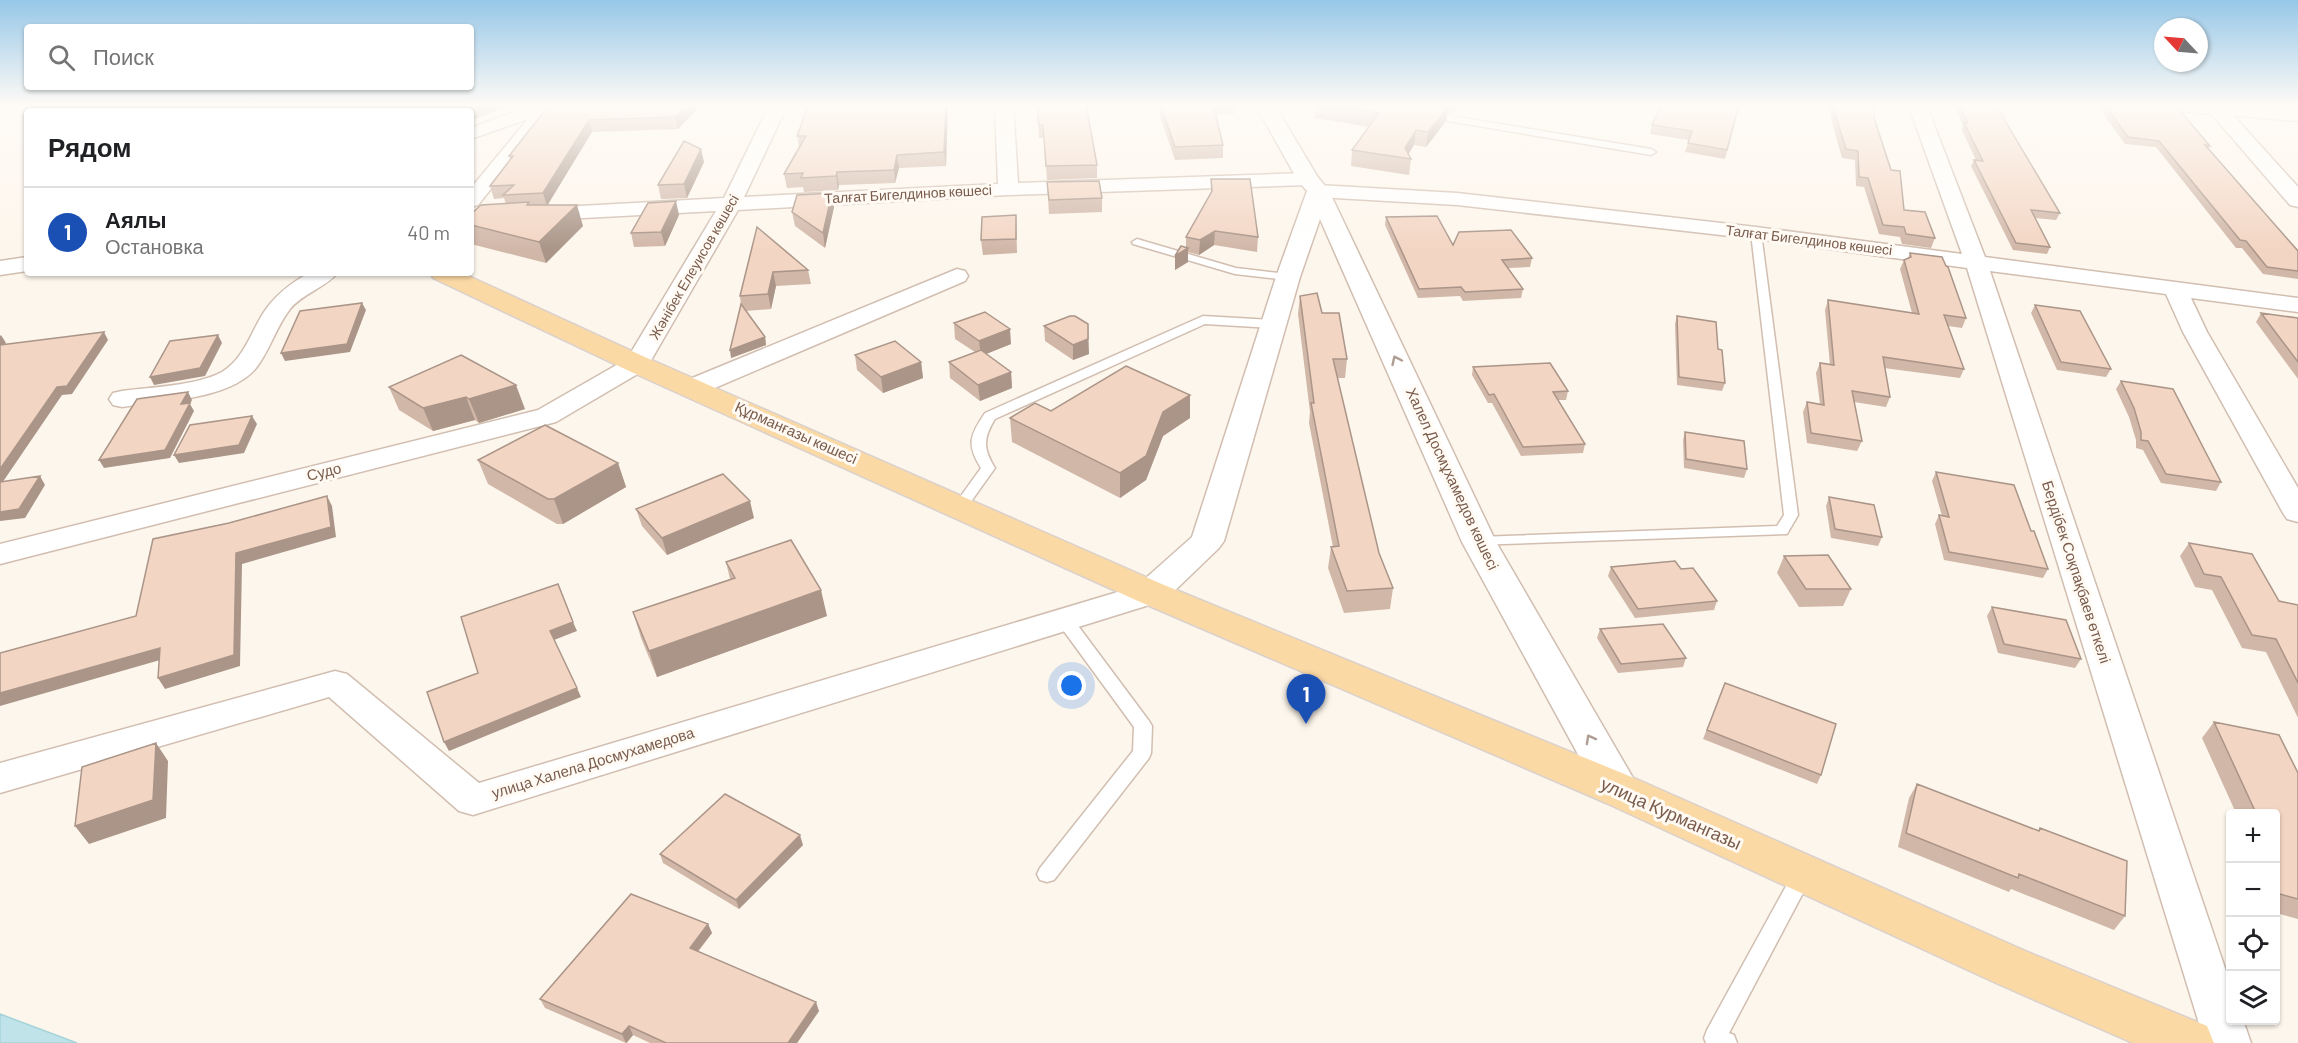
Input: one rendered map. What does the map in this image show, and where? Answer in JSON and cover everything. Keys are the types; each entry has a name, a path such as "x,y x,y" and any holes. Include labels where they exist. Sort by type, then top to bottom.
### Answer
{"main road":[{"name":"Құрманғазы көшесі","path":"448,276 638,364 694,387 1151,593"},
{"name":"улица Курмангазы","path":"1151,593 1619,790 2013,968 2188,1043"}],"street":[{"path":"474,197 511,153"},
{"name":"Жәнібек Елеуисов көшесі","path":"638,364 732,202 756,153"},
{"path":"1006,153 1008,189"},
{"name":"Халел Досмұхамедов көшесі","path":"1293,153 1313,185 1479,542 1619,790"},
{"name":"Бердібек Соқпақбаев өткелі","path":"1935,153 1976,261 2228,1043"},
{"path":"2256,153 2298,200"},
{"name":"Талғат Бигелдинов көшесі","path":"474,218 732,202 1008,189 1313,185 1756,233 2298,305"},
{"path":"1151,593 1207,542 1288,277 1313,185"},
{"path":"0,268 24,264"},
{"path":"122,399 209,384 230,378 244,367 281,304 320,276"},
{"path":"694,387 957,276"},
{"path":"2175,288 2195,332 2298,513"},
{"name":"Судо","path":"2,560 547,416 638,364"},
{"name":"улица Халела Досмухамедова","path":"0,778 335,682 473,800 1151,593"}],"lane":[{"path":"1479,542 1782,531 1791,515 1756,233"},
{"path":"1137,243 1235,271 1288,277"},
{"path":"960,507 988,468 977,452 979,433 990,416 1203,320 1274,324"},
{"path":"1047,874 1142,753 1143,726 1064,620"},
{"path":"1726,1043 1715,1038 1803,874"}],"water":[{"path":"0,1014 77,1043 0,1043"}],"building":[{"path":"512,153 568,153 543,193 503,195 514,185 490,186 513,156 509,156"},
{"path":"677,153 699,153 684,184 658,185"},
{"path":"796,153 933,153 897,155 894,170 837,172 836,176 801,178 803,173 784,174"},
{"path":"1045,153 1095,153 1097,165 1046,166"},
{"path":"1370,153 1408,153 1411,159"},
{"path":"1858,153 1885,153 1891,170 1900,171 1904,210 1925,212 1935,238 1906,234 1904,227 1883,225 1868,178 1859,177"},
{"path":"1979,153 2024,153 2060,213 2031,210 2050,247 2016,243 1974,160 1983,161"},
{"path":"2169,153 2212,153 2298,251 2298,271 2267,267 2246,241 2240,240"},
{"path":"1211,179 1250,179 1258,237 1215,231 1200,240 1186,237 1212,191"},
{"path":"1099,181 1102,198 1049,200 1047,182"},
{"path":"832,193 823,233 792,212 797,195"},
{"path":"676,201 661,232 631,233 648,203"},
{"path":"529,202 527,205 577,205 539,242 474,226 474,211 481,205"},
{"path":"1016,215 1016,239 981,240 982,217"},
{"path":"1437,216 1453,245 1459,232 1511,230 1532,258 1502,260 1523,289 1465,292 1461,287 1419,289 1386,217"},
{"path":"757,227 808,270 773,272 768,294 740,296"},
{"path":"1181,246 1188,248 1175,256"},
{"path":"1910,253 1942,257 1948,267 1966,318 1944,315 1964,369 1883,357 1890,397 1852,391 1862,441 1811,433 1807,402 1824,405 1820,363 1834,365 1828,300 1919,314 1904,260 1911,257"},
{"path":"1317,293 1322,313 1339,313 1347,359 1333,359 1379,553 1393,588 1347,591 1331,547 1339,546 1311,403 1314,403 1300,296"},
{"path":"362,303 347,344 281,353 300,311"},
{"path":"741,304 765,337 730,350"},
{"path":"2035,305 2080,311 2111,369 2061,362"},
{"path":"985,312 1010,329 979,341 954,323"},
{"path":"2261,313 2298,318 2298,362"},
{"path":"1075,316 1088,324 1088,339 1073,345 1044,326"},
{"path":"1677,316 1716,322 1718,349 1722,350 1725,383 1679,377"},
{"path":"104,332 67,386 57,387 0,469 0,345"},
{"path":"218,335 200,368 150,377 170,341"},
{"path":"895,341 921,362 881,377 855,355"},
{"path":"981,350 1011,372 978,385 949,362"},
{"path":"461,355 516,385 469,399 466,397 423,408 389,387"},
{"path":"1550,363 1568,391 1553,392 1585,444 1523,447 1494,394 1489,395 1473,367"},
{"path":"1126,366 1190,395 1163,412 1146,456 1120,473 1010,418 1035,403 1051,411"},
{"path":"2121,381 2173,389 2221,482 2166,474 2148,441 2141,440 2134,408"},
{"path":"188,392 181,404 190,403 165,450 99,460 137,399"},
{"path":"252,416 239,445 174,455 190,425"},
{"path":"545,425 618,463 554,499 548,499 478,460"},
{"path":"1685,432 1744,441 1747,469 1686,459"},
{"path":"1936,472 2014,485 2048,569 1949,552 1939,515 1949,517"},
{"path":"723,474 750,501 662,538 636,509"},
{"path":"40,476 19,509 0,512 0,482"},
{"path":"327,496 331,527 236,553 234,655 158,678 160,648 0,693 0,653 136,616 153,539 229,523"},
{"path":"1829,497 1874,505 1882,537 1835,529"},
{"path":"791,540 821,590 649,651 633,612 735,578 726,562"},
{"path":"2189,543 2252,554 2279,601 2298,605 2298,683 2276,639 2252,635 2221,577 2204,574"},
{"path":"1828,555 1851,589 1806,589 1784,556"},
{"path":"1675,561 1681,569 1693,568 1717,601 1638,609 1611,567"},
{"path":"558,584 573,622 550,631 577,688 444,742 427,692 478,673 461,617"},
{"path":"1992,607 2066,620 2081,659 2004,644"},
{"path":"1663,624 1686,658 1621,664 1600,629"},
{"path":"1725,683 1836,724 1821,775 1707,730"},
{"path":"2214,722 2279,735 2298,773 2298,899 2280,894 2280,809 2254,809"},
{"path":"156,743 153,800 75,826 82,767"},
{"path":"1917,784 2039,831 2040,828 2127,861 2125,916 2019,874 2018,878 1906,833"},
{"path":"725,794 800,835 736,900 660,854"},
{"path":"631,894 708,924 690,948 816,1002 788,1043 666,1043 629,1026 622,1034 540,999"}],"place":[{"name":"Аялы","path":"1306,724"}]}
